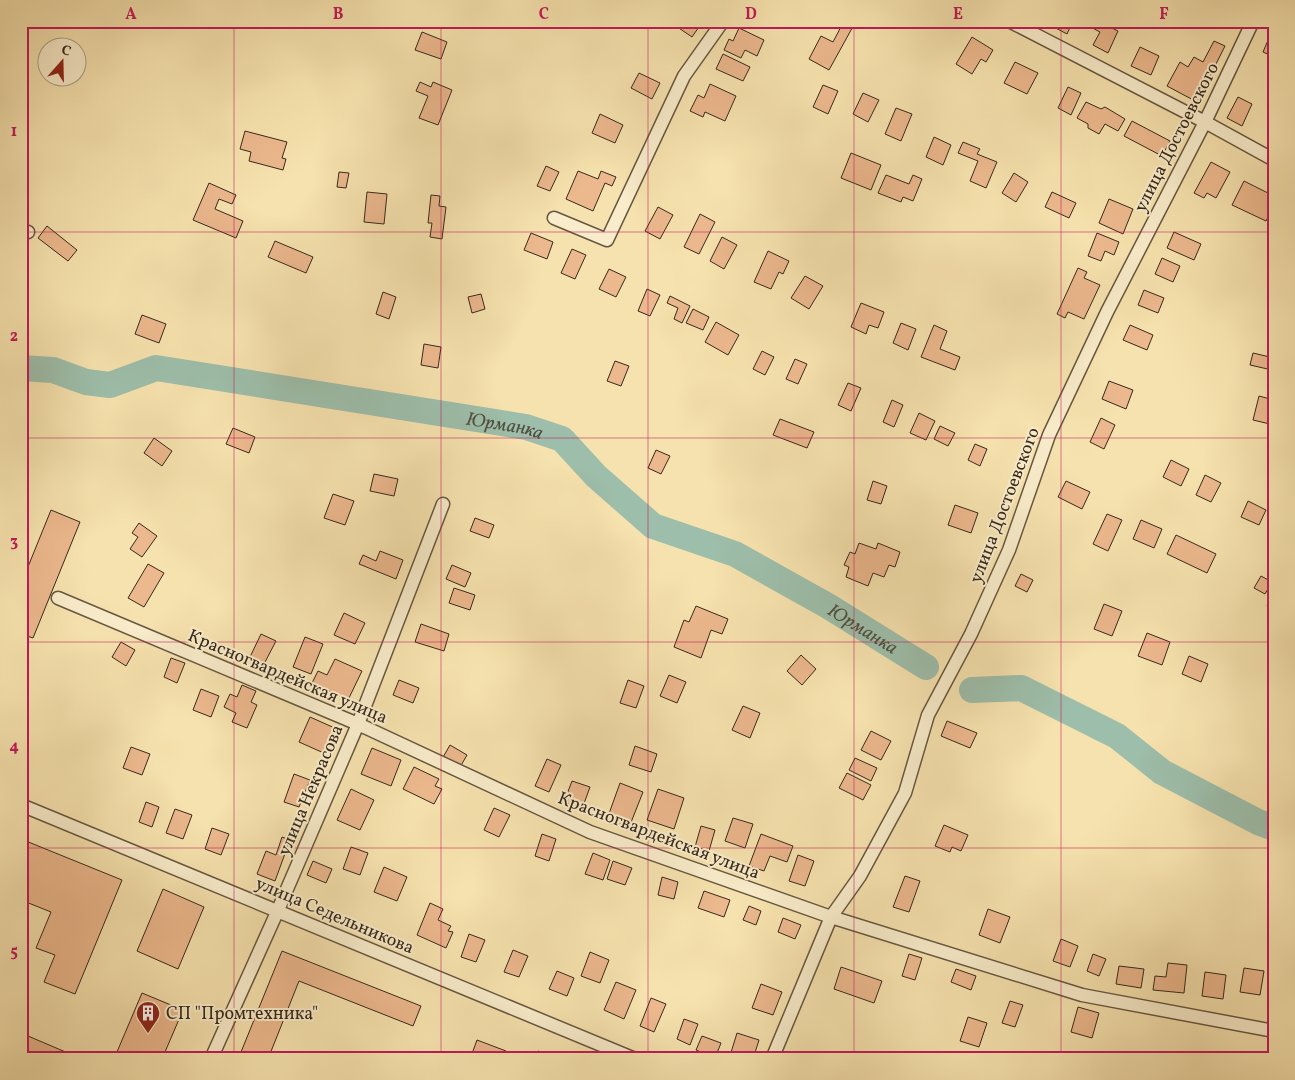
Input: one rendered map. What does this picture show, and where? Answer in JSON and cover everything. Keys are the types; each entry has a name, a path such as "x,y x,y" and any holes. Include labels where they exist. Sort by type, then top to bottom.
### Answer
{"street":[{"path":"554,218 607,240 684,76 722,21"},
{"path":"1009,21 1274,160"},
{"name":"улица Достоевского","path":"772,1059 831,917 860,876 905,793 928,715 971,634 1009,550 1049,435 1107,312 1253,21"},
{"name":"улица Некрасова","path":"211,1059 358,724 443,504"},
{"name":"Красногвардейская улица","path":"58,598 358,724 590,832 831,917 1082,995 1274,1031"},
{"name":"улица Седельникова","path":"21,804 635,1059"}],"building":[{"path":"675,21 703,21 692,37 673,24"},
{"path":"844,21 856,21 829,70 809,59 821,36 833,42"},
{"path":"895,21 911,21 908,28"},
{"path":"1052,21 1073,21 1067,34 1050,25"},
{"path":"1087,21 1098,21 1118,31 1108,53 1093,45 1100,32 1085,24"},
{"path":"739,28 764,40 757,56 745,50 741,58 724,50 729,39 733,41"},
{"path":"422,32 447,42 441,59 415,50"},
{"path":"972,37 993,50 986,62 981,59 972,74 956,64"},
{"path":"1269,38 1274,40 1274,57 1263,52"},
{"path":"1214,41 1225,46 1197,102 1167,86 1180,62 1188,67 1194,57 1203,62"},
{"path":"1140,47 1159,56 1151,75 1131,66"},
{"path":"723,54 750,67 743,81 716,69"},
{"path":"1015,62 1038,73 1027,94 1004,83"},
{"path":"639,73 660,83 652,99 631,88"},
{"path":"420,82 431,87 433,82 452,90 438,125 419,118 428,96 416,91"},
{"path":"710,84 736,96 725,121 705,112 703,117 690,111 698,95 704,98"},
{"path":"823,85 838,91 828,114 813,107"},
{"path":"1068,87 1081,93 1071,115 1058,108"},
{"path":"863,93 879,100 868,122 853,114"},
{"path":"1238,97 1252,104 1242,126 1227,118"},
{"path":"1086,102 1101,109 1105,107 1125,119 1118,131 1105,124 1099,134 1088,128 1088,124 1077,118"},
{"path":"896,108 912,114 901,141 885,134"},
{"path":"600,114 623,125 615,143 592,133"},
{"path":"1132,121 1170,141 1162,156 1124,136"},
{"path":"245,131 287,142 282,158 286,159 283,170 249,161 251,152 240,149"},
{"path":"934,137 951,145 943,165 926,157"},
{"path":"963,142 980,149 977,154 997,162 986,188 970,181 978,161 958,153"},
{"path":"851,153 881,165 871,190 841,178"},
{"path":"1211,162 1230,172 1216,198 1207,193 1204,198 1194,193"},
{"path":"546,166 559,172 550,191 537,186"},
{"path":"578,171 598,179 601,171 616,177 612,186 605,183 593,211 566,199"},
{"path":"339,172 349,173 346,188 337,187"},
{"path":"1014,173 1028,182 1016,202 1002,193"},
{"path":"886,175 909,184 913,175 922,179 913,201 903,197 901,202 878,193"},
{"path":"1244,181 1274,196 1274,206 1266,221 1232,205"},
{"path":"209,183 236,195 232,204 219,199 215,209 243,221 236,238 193,220"},
{"path":"367,192 387,194 384,224 364,222"},
{"path":"1052,192 1076,203 1069,218 1045,207"},
{"path":"431,195 440,196 439,206 446,207 442,239 430,237 432,223 428,223"},
{"path":"1109,199 1133,209 1123,234 1099,223"},
{"path":"658,207 673,215 660,239 645,231"},
{"path":"700,214 715,222 699,254 684,247"},
{"path":"47,226 77,250 68,261 38,238"},
{"path":"1174,232 1201,244 1194,260 1167,248"},
{"path":"531,233 553,242 547,259 524,250"},
{"path":"1097,233 1119,242 1114,255 1105,251 1101,261 1088,256"},
{"path":"722,237 737,245 724,269 710,261"},
{"path":"275,241 313,257 306,273 268,257"},
{"path":"572,249 586,255 575,279 561,273"},
{"path":"768,251 789,261 783,274 779,272 771,289 754,282"},
{"path":"1162,258 1180,266 1173,282 1155,274"},
{"path":"1078,268 1087,272 1084,278 1100,285 1084,319 1068,312 1065,318 1057,314"},
{"path":"609,269 626,277 616,297 599,289"},
{"path":"805,276 823,286 809,309 791,298"},
{"path":"647,289 660,295 650,316 638,311"},
{"path":"1144,290 1164,298 1158,313 1138,305"},
{"path":"383,292 396,297 389,319 376,314"},
{"path":"481,294 485,309 472,313 468,297"},
{"path":"670,296 690,306 682,323 674,319 678,308 667,303"},
{"path":"861,303 884,312 878,328 869,325 866,334 851,327"},
{"path":"693,309 709,317 703,330 686,323"},
{"path":"142,315 166,324 159,343 135,334"},
{"path":"716,322 739,335 728,355 705,342"},
{"path":"901,323 916,329 908,350 893,343"},
{"path":"934,325 947,331 940,349 960,357 955,370 921,357"},
{"path":"1130,325 1153,335 1147,350 1123,340"},
{"path":"424,344 441,347 438,368 421,365"},
{"path":"762,351 774,357 765,375 753,369"},
{"path":"1253,353 1274,358 1272,370 1250,365"},
{"path":"795,359 807,364 798,384 786,379"},
{"path":"615,361 629,366 621,386 607,381"},
{"path":"1109,381 1133,390 1126,409 1102,399"},
{"path":"848,383 861,388 851,411 838,405"},
{"path":"1259,396 1274,400 1274,425 1253,420"},
{"path":"892,400 903,405 894,427 883,422"},
{"path":"919,413 935,421 926,440 910,433"},
{"path":"1101,418 1115,425 1104,449 1090,442"},
{"path":"780,419 814,432 807,448 773,435"},
{"path":"940,426 955,433 948,446 934,439"},
{"path":"233,428 255,437 249,453 226,444"},
{"path":"154,438 172,451 162,466 144,453"},
{"path":"975,444 987,449 980,466 968,460"},
{"path":"656,450 670,456 661,474 648,468"},
{"path":"1171,460 1189,469 1181,486 1163,477"},
{"path":"374,474 398,479 394,496 370,491"},
{"path":"1205,475 1221,483 1211,502 1196,495"},
{"path":"873,481 887,486 881,504 867,500"},
{"path":"1066,481 1090,492 1082,509 1058,497"},
{"path":"333,494 354,501 345,525 324,518"},
{"path":"1248,501 1266,510 1259,525 1241,517"},
{"path":"955,505 978,513 971,533 948,525"},
{"path":"51,510 80,522 33,638 21,634 21,584"},
{"path":"1107,514 1122,520 1108,551 1093,544"},
{"path":"475,518 494,525 489,538 470,531"},
{"path":"1141,520 1162,529 1154,548 1133,539"},
{"path":"139,523 157,536 142,557 130,549 138,537 132,533"},
{"path":"1176,535 1216,554 1207,573 1167,554"},
{"path":"859,543 876,549 878,543 900,552 895,567 889,565 884,577 873,573 868,586 846,577 849,567 844,565 850,552 855,554"},
{"path":"380,551 403,560 396,579 359,564 363,555 376,561"},
{"path":"148,564 164,573 144,607 128,598"},
{"path":"452,565 471,573 465,587 446,579"},
{"path":"1021,574 1033,580 1027,592 1015,586"},
{"path":"1261,576 1272,582 1265,594 1254,588"},
{"path":"454,588 475,595 470,610 449,603"},
{"path":"1274,593 1274,609 1267,606"},
{"path":"1104,604 1122,611 1112,636 1094,629"},
{"path":"696,606 728,619 722,634 711,630 701,658 674,647 684,620 689,622"},
{"path":"344,613 365,623 355,644 334,635"},
{"path":"421,624 449,634 444,651 415,642"},
{"path":"1147,633 1170,642 1162,665 1138,656"},
{"path":"261,634 276,641 264,664 250,657"},
{"path":"305,637 323,644 311,674 293,667"},
{"path":"121,642 135,650 126,666 112,657"},
{"path":"801,655 816,669 802,685 787,671"},
{"path":"1189,656 1208,664 1201,682 1182,674"},
{"path":"171,658 185,663 177,683 164,677"},
{"path":"335,659 362,671 348,700 312,683 318,671 327,675"},
{"path":"669,675 686,682 677,703 660,696"},
{"path":"399,680 419,688 413,703 393,695"},
{"path":"628,680 644,686 636,708 620,703"},
{"path":"242,685 256,691 251,702 257,705 247,728 232,722 236,713 224,707 230,694 237,697"},
{"path":"201,689 219,696 211,717 193,710"},
{"path":"743,706 760,713 750,738 732,730"},
{"path":"310,717 337,729 326,754 299,742"},
{"path":"947,721 977,733 970,748 941,736"},
{"path":"871,731 891,741 881,760 861,750"},
{"path":"450,745 467,755 459,769 442,759"},
{"path":"635,746 657,754 651,772 629,765"},
{"path":"131,747 150,754 142,775 123,768"},
{"path":"372,748 401,760 391,786 361,774"},
{"path":"855,758 877,768 871,781 849,770"},
{"path":"547,759 561,765 549,792 535,786"},
{"path":"414,767 439,779 435,786 442,789 434,804 403,789"},
{"path":"847,773 871,785 863,800 839,788"},
{"path":"294,774 310,780 299,807 284,802"},
{"path":"572,781 590,787 582,809 564,802"},
{"path":"620,783 643,792 628,830 606,822"},
{"path":"351,789 374,800 360,830 337,820"},
{"path":"658,789 684,798 674,829 647,820"},
{"path":"146,802 159,807 152,827 139,822"},
{"path":"494,808 510,815 499,837 484,830"},
{"path":"175,809 192,815 183,839 166,833"},
{"path":"733,818 753,824 745,848 725,841"},
{"path":"944,825 968,835 961,851 952,847 950,852 935,846"},
{"path":"701,826 715,830 709,851 695,847"},
{"path":"212,828 229,834 221,855 205,849"},
{"path":"542,834 556,839 549,861 535,856"},
{"path":"761,834 793,846 787,862 770,856 764,871 749,866"},
{"path":"282,837 290,840 275,881 257,874 266,851 276,855"},
{"path":"21,839 122,880 75,994 44,982 55,955 36,948 51,912 21,900"},
{"path":"351,847 368,853 360,875 343,869"},
{"path":"593,853 610,860 603,880 585,874"},
{"path":"798,855 814,861 805,886 789,881"},
{"path":"313,861 332,869 326,883 307,875"},
{"path":"613,861 632,868 625,885 607,879"},
{"path":"384,867 407,877 397,901 374,892"},
{"path":"905,876 920,881 909,912 893,907"},
{"path":"662,877 678,882 674,899 658,895"},
{"path":"163,889 204,907 178,969 137,951"},
{"path":"704,891 730,900 724,917 698,908"},
{"path":"430,903 443,909 438,920 451,926 448,931 453,932 446,948 417,935"},
{"path":"749,906 761,911 756,925 743,920"},
{"path":"988,909 1010,917 1000,943 979,935"},
{"path":"783,918 801,925 795,939 778,932"},
{"path":"469,934 485,940 476,962 461,957"},
{"path":"1061,939 1078,946 1070,967 1053,961"},
{"path":"513,950 528,956 519,977 504,972"},
{"path":"282,951 421,1006 413,1026 299,981 268,1059 244,1059 239,1057"},
{"path":"590,952 609,960 600,983 581,976"},
{"path":"909,954 922,958 915,980 902,976"},
{"path":"1093,954 1106,959 1099,976 1087,971"},
{"path":"1168,963 1187,965 1184,993 1153,990 1155,976 1166,977"},
{"path":"1119,966 1144,969 1141,988 1116,984"},
{"path":"841,967 882,981 874,1003 834,989"},
{"path":"1244,968 1264,971 1260,995 1240,992"},
{"path":"956,969 976,976 971,990 951,982"},
{"path":"557,971 574,978 567,996 549,989"},
{"path":"1205,972 1226,975 1223,999 1202,996"},
{"path":"616,982 636,990 624,1019 604,1010"},
{"path":"761,984 782,992 773,1015 752,1008"},
{"name":"СП \"Промтехника\"","path":"142,993 183,1010 162,1059 114,1059"},
{"path":"651,998 666,1004 654,1032 640,1026"},
{"path":"1010,1001 1023,1005 1015,1027 1002,1023"},
{"path":"1078,1007 1099,1013 1092,1038 1071,1032"},
{"path":"968,1017 987,1023 979,1047 960,1041"},
{"path":"684,1019 698,1024 690,1045 677,1039"},
{"path":"21,1033 82,1059 21,1059"},
{"path":"737,1033 759,1040 753,1059 729,1059"},
{"path":"702,1036 721,1043 715,1058 696,1050"},
{"path":"477,1040 506,1051 502,1059 470,1059"},
{"path":"538,1051 559,1059 535,1059"}],"waterway":[{"name":"Юрманка","path":"21,368 53,370 86,382 110,385 156,368 526,427 562,439 596,476 653,526 735,554 828,606 926,667"},
{"name":"Юрманка","path":"972,690 1021,688 1117,736 1162,772 1258,822 1274,828"}],"place":[{"name":"СП \"Промтехника\"","path":"148,1034"}]}
